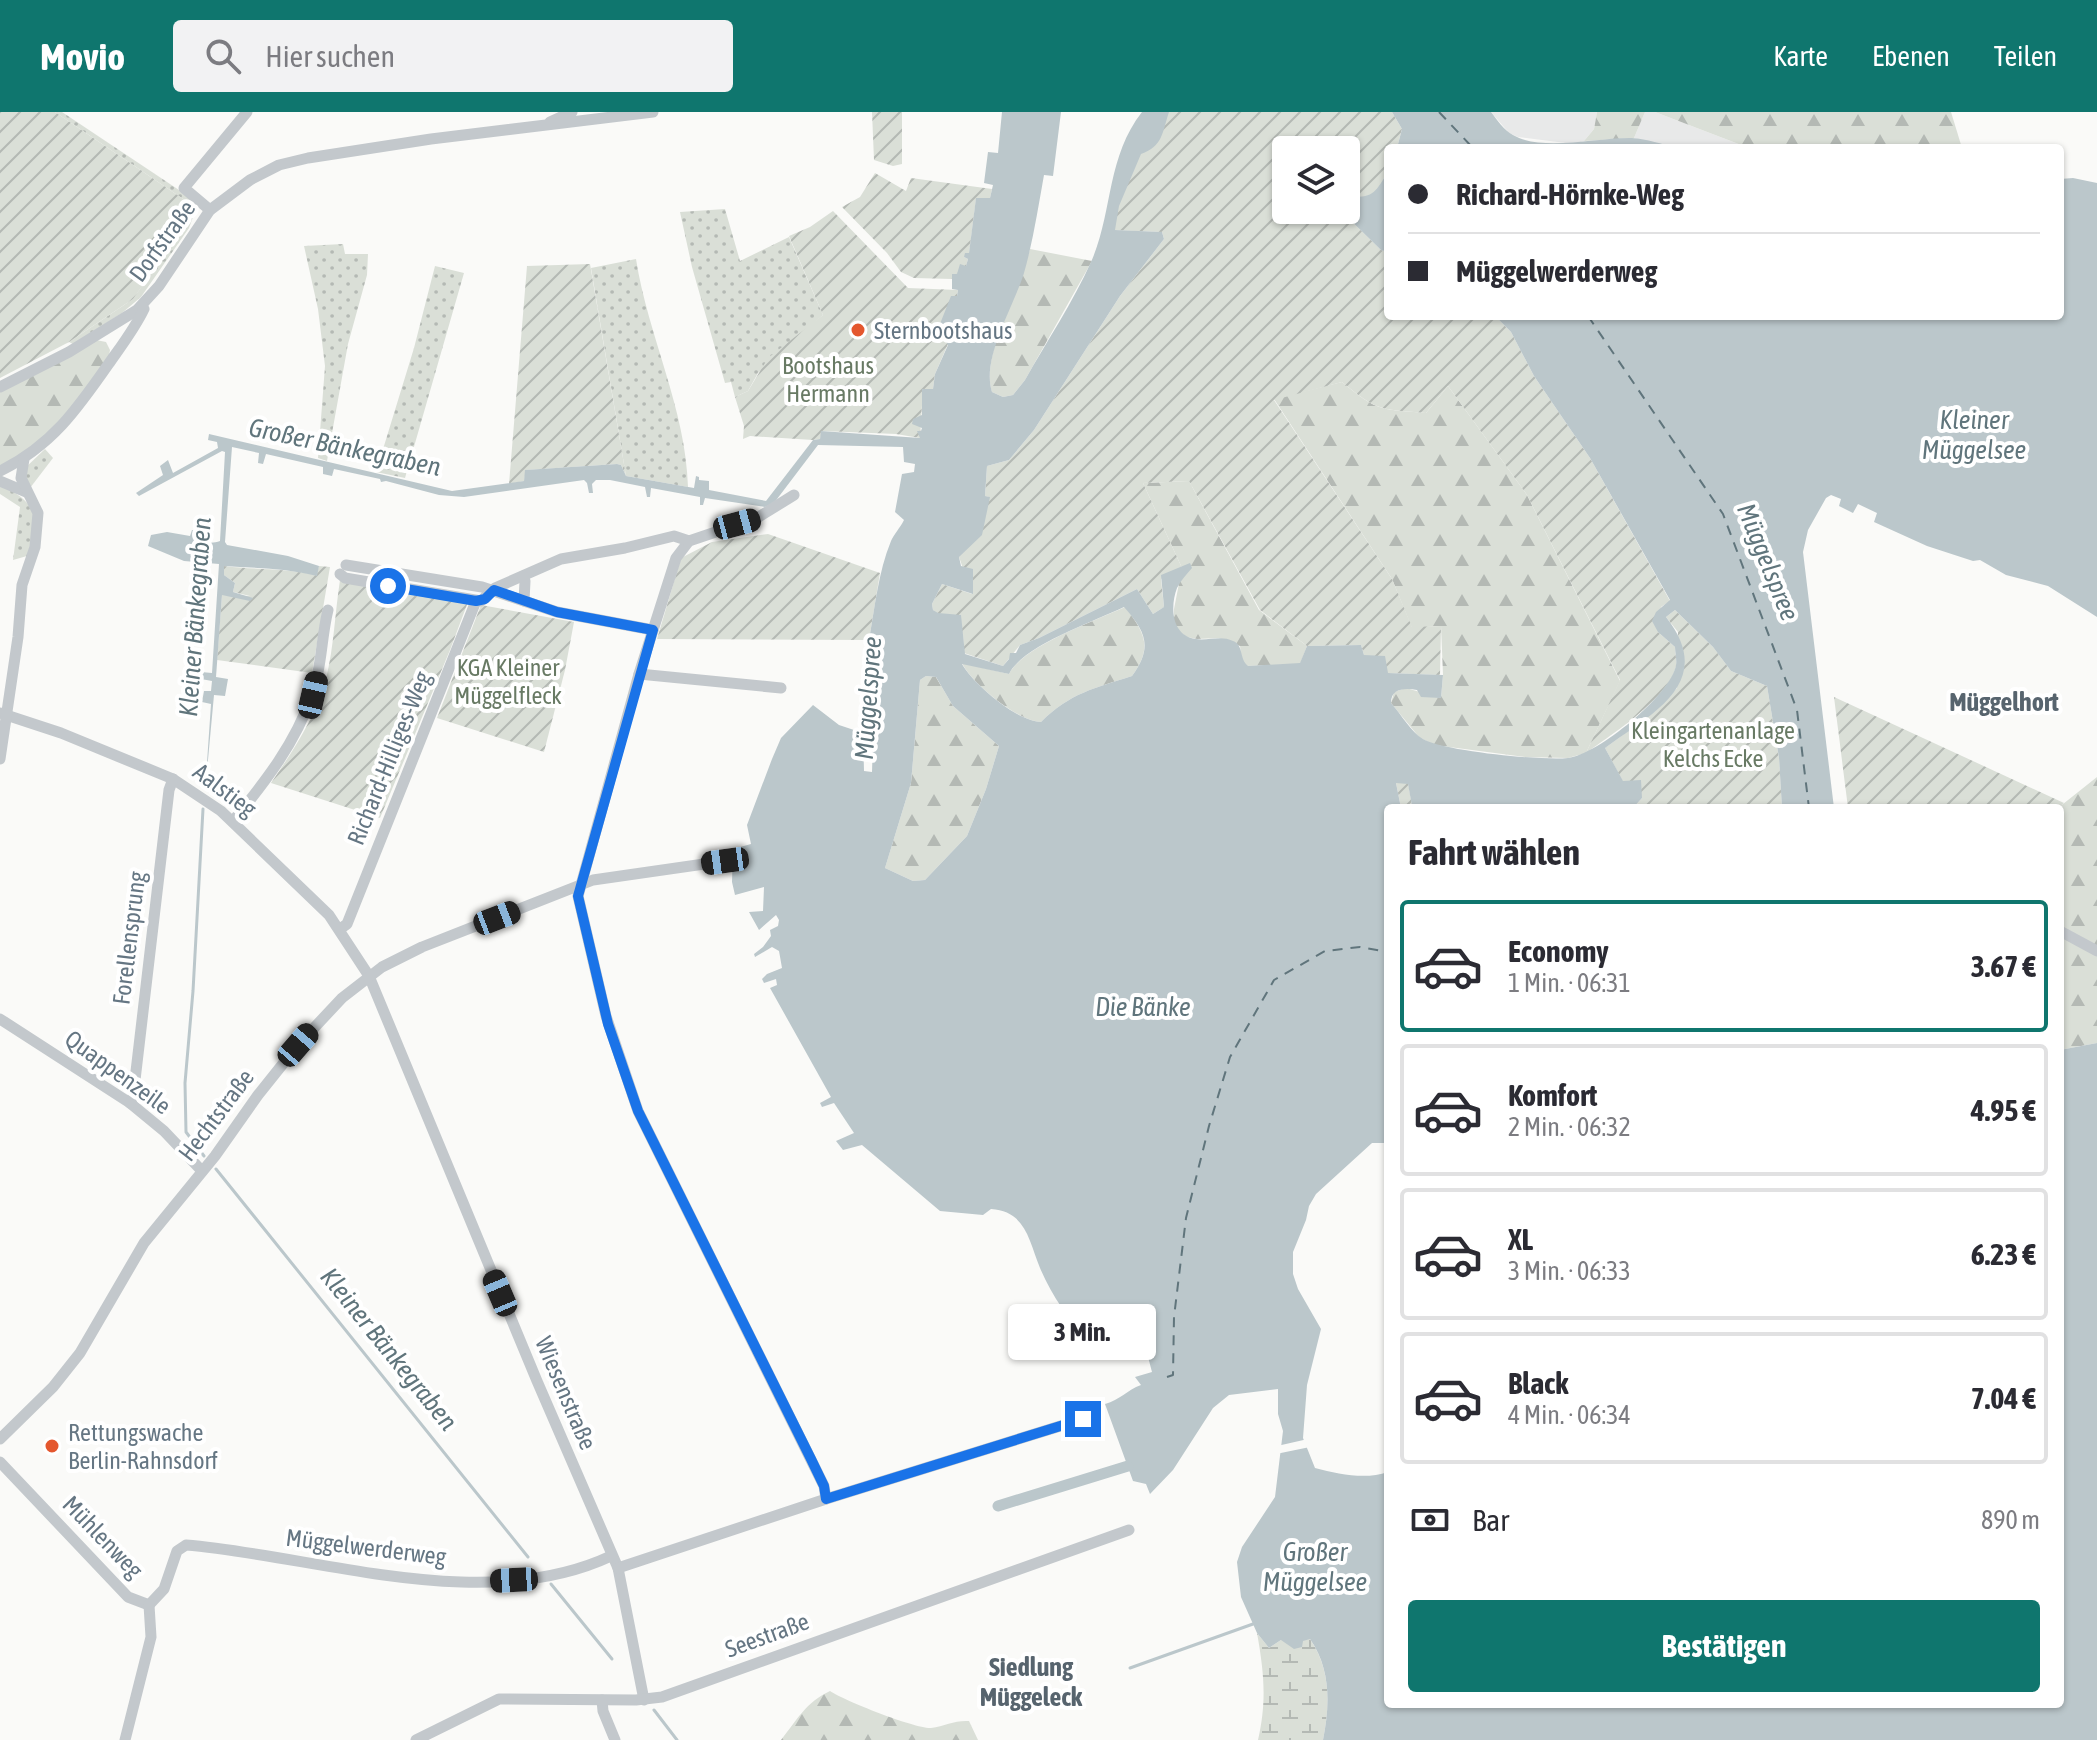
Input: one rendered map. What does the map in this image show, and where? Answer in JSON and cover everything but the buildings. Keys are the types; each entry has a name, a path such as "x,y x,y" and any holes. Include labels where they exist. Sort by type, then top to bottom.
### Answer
{"street":[{"path":"210,210 184,188 247,112"},
{"name":"Dorfstraße","path":"540,126 572,112"},
{"name":"Dorfstraße","path":"0,387 69,352 142,306 210,210 250,180 273,168 292,162 431,139 653,112"},
{"name":"Dorfstraße","path":"0,471 24,459 65,425 131,333 144,309 142,306"},
{"path":"0,759 3,714 18,637 22,585 35,547 38,513 21,478 24,459"},
{"path":"0,481 26,492"},
{"path":"653,630 557,612 494,590 343,570 345,578 476,601 485,599 494,590 561,559 674,536 689,541 757,518 794,495"},
{"path":"689,541 672,567 578,896 617,1057 638,1111 811,1459 824,1486 826,1499"},
{"path":"523,576 524,601"},
{"name":"Richard-Hilliges-Weg","path":"340,929 347,924 476,601"},
{"path":"233,821 267,781 313,695 328,610"},
{"path":"639,674 781,688"},
{"name":"Aalstieg","path":"3,714 61,733 173,779 233,821 316,900 340,929 369,976"},
{"name":"Forellensprung","path":"130,1103 169,790 173,779"},
{"name":"Hechtstraße","path":"0,1439 53,1387 80,1353 144,1243 298,1045 342,998 369,976 391,961 422,947 593,880 725,861"},
{"path":"2064,933 2097,951"},
{"name":"Wiesenstraße","path":"369,976 618,1568 644,1700"},
{"name":"Quappenzeile","path":"0,1019 130,1103 164,1131 202,1171"},
{"path":"618,1568 1083,1419"},
{"name":"Mühlenweg","path":"0,1462 128,1597 149,1605 151,1637 125,1740"},
{"name":"Seestraße","path":"416,1740 499,1699 644,1700 688,1688 1129,1530"},
{"name":"Müggelwerderweg","path":"149,1605 164,1589 177,1551 186,1545 400,1577 473,1581 549,1576 611,1556"},
{"path":"602,1700 603,1711 615,1740"}],"shaded area":[{"path":"1491,112 1597,112 1594,129 1584,141 1574,144 1518,137 1509,133"},
{"path":"1645,112 1655,112 1739,144 1659,144 1634,138"}],"green space":[{"path":"0,112 55,112 192,205 194,213 133,299 69,342 0,378"},
{"path":"55,112 62,112 179,190 196,209 189,228 141,297 73,344 69,342 133,299 193,212 192,205"},
{"path":"872,112 902,112 902,164 893,166 874,160"},
{"path":"1150,112 1392,112 1402,129 1398,144 1384,144 1382,184 1364,198 1360,198 1360,136 1272,136 1272,224 1354,224 1384,251 1384,320 1499,320 1511,332 1534,376 1590,458 1670,601 1661,607 1658,632 1675,647 1676,666 1671,678 1651,703 1586,753 1620,680 1527,495 1448,386 1426,413 1381,407 1364,399 1342,382 1274,400 1392,579 1412,627 1441,626 1440,675 1387,673 1364,655 1361,645 1307,646 1260,610 1189,481 1143,483 1182,568 1161,579 1164,607 1153,614 1137,589 1020,645 1003,666 964,653 963,634 933,610 932,604 942,584 972,594 959,557 989,497 985,496 987,466 1009,460 1034,430 1120,296 1164,239 1162,232 1110,230"},
{"path":"1597,112 1645,112 1634,138 1584,141 1594,129"},
{"path":"1655,112 1951,112 1961,144 1739,144"},
{"path":"875,173 906,191 911,178 992,189 990,198 976,199 969,254 964,257 968,259 966,266 957,274 952,274 952,279 914,278 901,272 887,253 842,207 860,197"},
{"path":"725,209 740,261 789,237 823,315 758,373 748,391 735,397 731,382 725,383 680,212"},
{"name":"Bootshaus Hermann","path":"833,211 908,288 958,290 948,344 935,374 933,389 923,389 920,438 822,431 820,439 813,440 750,436 743,439 744,426 735,397 748,391 768,358 823,315 789,236 810,227"},
{"path":"343,244 345,254 368,254 367,275 348,344 327,461 318,458 325,366 318,309 304,246"},
{"path":"1030,249 1092,261 1025,380 1013,395 1003,397 992,392 991,360"},
{"path":"636,259 681,429 688,487 626,476 591,268"},
{"path":"590,264 626,476 621,465 617,464 526,470 524,481 509,484 527,266"},
{"path":"435,266 464,273 405,478 376,472 414,348"},
{"path":"96,340 106,342 110,350 108,361 92,385 35,447 0,466 0,391"},
{"path":"1342,382 1380,407 1426,413 1448,386 1527,495 1620,681 1586,753 1568,758 1525,757 1434,745 1419,737 1391,703 1394,692 1406,688 1441,698 1441,626 1412,628 1392,579 1274,399"},
{"path":"45,449 53,458 30,488 23,470"},
{"path":"1189,481 1259,610 1307,646 1300,664 1247,666 1242,662 1240,646 1219,638 1187,637 1178,631 1174,609 1182,568 1143,483"},
{"path":"0,485 22,498 33,512 34,531 27,556 13,560 20,507 0,494"},
{"path":"768,534 880,573 869,640 657,639 681,558 712,542"},
{"path":"224,566 316,575 319,566 330,567 312,673 217,660 222,595 250,596 233,592 235,583 224,575"},
{"name":"KGA Kleiner Müggelfleck","path":"340,580 468,602 380,818 271,783 303,733 322,693 331,655"},
{"name":"KGA Kleiner Müggelfleck","path":"481,605 574,622 544,752 437,718"},
{"path":"1125,607 1144,640 1143,657 1132,676 1073,698 1041,722 1009,709 975,681 962,663 1009,674 1044,644"},
{"name":"Kleingartenanlage Kelchs Ecke","path":"1675,610 1713,647 1731,671 1767,686 1779,758 1782,804 1637,804 1642,798 1623,782 1605,748 1642,721 1677,688 1678,632 1666,617"},
{"path":"926,676 936,677 953,706 999,746 967,836 925,880 913,881 885,868 911,783 920,680"},
{"path":"1834,697 2064,803 2063,804 1847,804"},
{"path":"2097,777 2097,1043 2064,1049 2064,804"},
{"path":"1396,783 1408,783 1412,804 1400,804"},
{"path":"1257,1633 1269,1648 1281,1640 1310,1639 1322,1663 1327,1688 1323,1740 1258,1740 1264,1686"},
{"path":"830,1691 880,1714 923,1727 969,1721 978,1740 781,1740 808,1706"}],"water":[{"path":"1002,112 1061,112 1053,176 1044,175 1024,273 1000,332 991,364 992,392 1003,397 1013,395 1025,380 1084,277 1098,243 1116,167 1130,130 1142,112 1169,112 1158,143 1141,154 1119,206 1115,230 1162,232 1164,239 1120,296 1034,430 1009,460 987,466 985,496 990,497 982,535 959,557 961,566 973,569 973,594 942,584 932,604 933,610 938,613 961,615 965,654 1003,666 1010,653 1016,653 1020,645 1137,589 1153,614 1164,607 1161,575 1190,563 1192,568 1177,588 1173,611 1177,626 1188,637 1233,641 1239,646 1248,666 1300,663 1307,646 1361,645 1364,655 1385,656 1388,673 1443,675 1441,698 1421,697 1417,690 1408,689 1393,694 1391,703 1423,739 1471,751 1555,759 1581,754 1614,735 1661,692 1676,665 1675,647 1658,632 1652,621 1656,612 1670,600 1590,458 1534,376 1511,332 1499,320 2064,320 2064,179 2097,183 2097,617 2048,586 2006,575 1980,560 1973,561 1927,546 1874,522 1877,513 1858,504 1853,513 1839,506 1841,499 1831,495 1826,498 1808,530 1803,552 1834,804 1782,804 1779,758 1767,686 1731,671 1713,647 1675,610 1666,617 1680,640 1685,660 1682,678 1673,694 1659,708 1605,748 1623,781 1641,780 1642,798 1637,804 1412,804 1408,784 1396,783 1400,804 1384,804 1384,1143 1372,1143 1316,1194 1293,1252 1293,1274 1321,1329 1307,1385 1303,1438 1315,1468 1361,1476 1384,1473 1384,1708 2064,1708 2064,1049 2097,1043 2097,1740 1323,1740 1327,1688 1317,1651 1310,1639 1303,1641 1302,1647 1294,1649 1281,1640 1269,1648 1257,1633 1241,1597 1237,1562 1242,1547 1275,1497 1283,1431 1278,1414 1278,1389 1229,1395 1213,1408 1173,1470 1150,1494 1146,1484 1133,1481 1105,1404 1141,1385 1135,1377 1152,1372 1148,1357 1139,1348 1126,1351 1123,1348 1109,1359 1103,1355 1090,1359 1088,1353 1125,1338 1118,1319 1096,1327 1087,1304 1062,1308 1040,1268 1029,1238 1012,1215 991,1209 983,1215 940,1211 862,1145 843,1150 836,1141 854,1133 834,1103 822,1107 820,1103 831,1097 770,988 777,985 776,979 764,983 762,979 782,968 779,951 772,947 755,957 754,954 763,947 771,936 770,930 778,926 779,920 776,915 759,930 749,912 763,911 764,887 735,895 732,882 733,849 751,844 747,825 781,738 813,705 839,725 863,733 864,771 872,772 876,645 869,640 883,565 891,541 904,520 895,512 902,474 914,472 915,464 904,462 903,447 818,445 774,503 765,507 705,498 703,505 700,505 700,497 651,488 650,497 647,497 645,487 610,480 596,480 592,484 593,493 589,493 584,480 464,497 439,495 334,469 332,476 323,474 323,467 266,454 263,464 258,463 259,453 232,447 227,545 288,556 319,566 317,576 224,566 224,575 235,583 233,592 253,598 250,601 222,595 216,677 228,679 225,696 214,695 205,792 211,704 202,702 204,691 211,691 212,681 201,679 201,672 212,673 219,564 184,561 148,546 151,535 167,532 190,536 192,530 198,531 197,538 202,541 220,541 225,452 139,496 136,493 163,475 160,466 168,460 173,473 218,448 217,442 208,440 209,434 452,491 524,481 525,470 617,464 621,465 626,476 694,488 696,476 699,480 709,481 709,490 766,501 813,440 820,439 821,431 920,438 917,431 922,428 912,424 913,419 922,415 922,389 933,389 935,374 948,345 938,329 951,296 957,296 958,290 952,289 952,274 957,274 960,264 966,266 968,259 964,257 965,253 969,253 976,198 990,198 993,185 984,183 988,152 998,153","holes":["1124,607 1142,632 1144,648 1139,666 1132,676 1073,698 1041,722 1009,709 976,682 962,664 1009,674 1016,664 1043,644","926,676 936,677 953,706 999,746 967,836 925,880 913,881 885,868 911,783 920,680"]},
{"path":"1392,112 1491,112 1513,135 1525,140 1555,143 1632,138 1661,144 1398,144 1402,129"},
{"path":"1384,178 1384,251 1354,224 1360,224 1360,197 1372,193"}],"pier":[{"path":"1308,1439 1310,1447 1276,1454 1277,1446"}],"waterway":[{"name":"Kleiner Bänkegraben","path":"203,809 185,1083 186,1132 204,1156"},
{"name":"Kleiner Bänkegraben","path":"216,1169 528,1557"},
{"path":"998,1506 1128,1466"},
{"name":"Kleiner Bänkegraben","path":"551,1584 612,1659"},
{"path":"1130,1668 1253,1624"},
{"name":"Kleiner Bänkegraben","path":"654,1710 677,1740"}],"ferry route":[{"path":"1439,112 1469,144"},
{"path":"1591,320 1723,514 1797,710 1809,804"},
{"path":"1167,1377 1173,1375 1174,1317 1186,1218 1230,1057 1274,980 1325,951 1360,947 1384,951"}],"place":[{"name":"Sternbootshaus","path":"858,330"},
{"name":"Rettungswache Berlin-Rahnsdorf","path":"52,1446"}],"district":[{"name":"Müggelhort","path":"2004,702"},
{"name":"Siedlung Müggeleck","path":"1031,1682"}],"route":[{"path":"388,586 476,601 485,599 494,590 545,609 653,630 578,896 617,1057 638,1111 811,1459 824,1486 826,1499 1083,1419"}],"water label":[{"name":"Kleiner Müggelsee","path":"1974,435"},
{"name":"Großer Bänkegraben","path":"345,447"},
{"name":"Müggelspree","path":"1768,562"},
{"name":"Müggelspree","path":"868,698"},
{"name":"Die Bänke","path":"1143,1007"},
{"name":"Großer Müggelsee","path":"1315,1567"}]}
